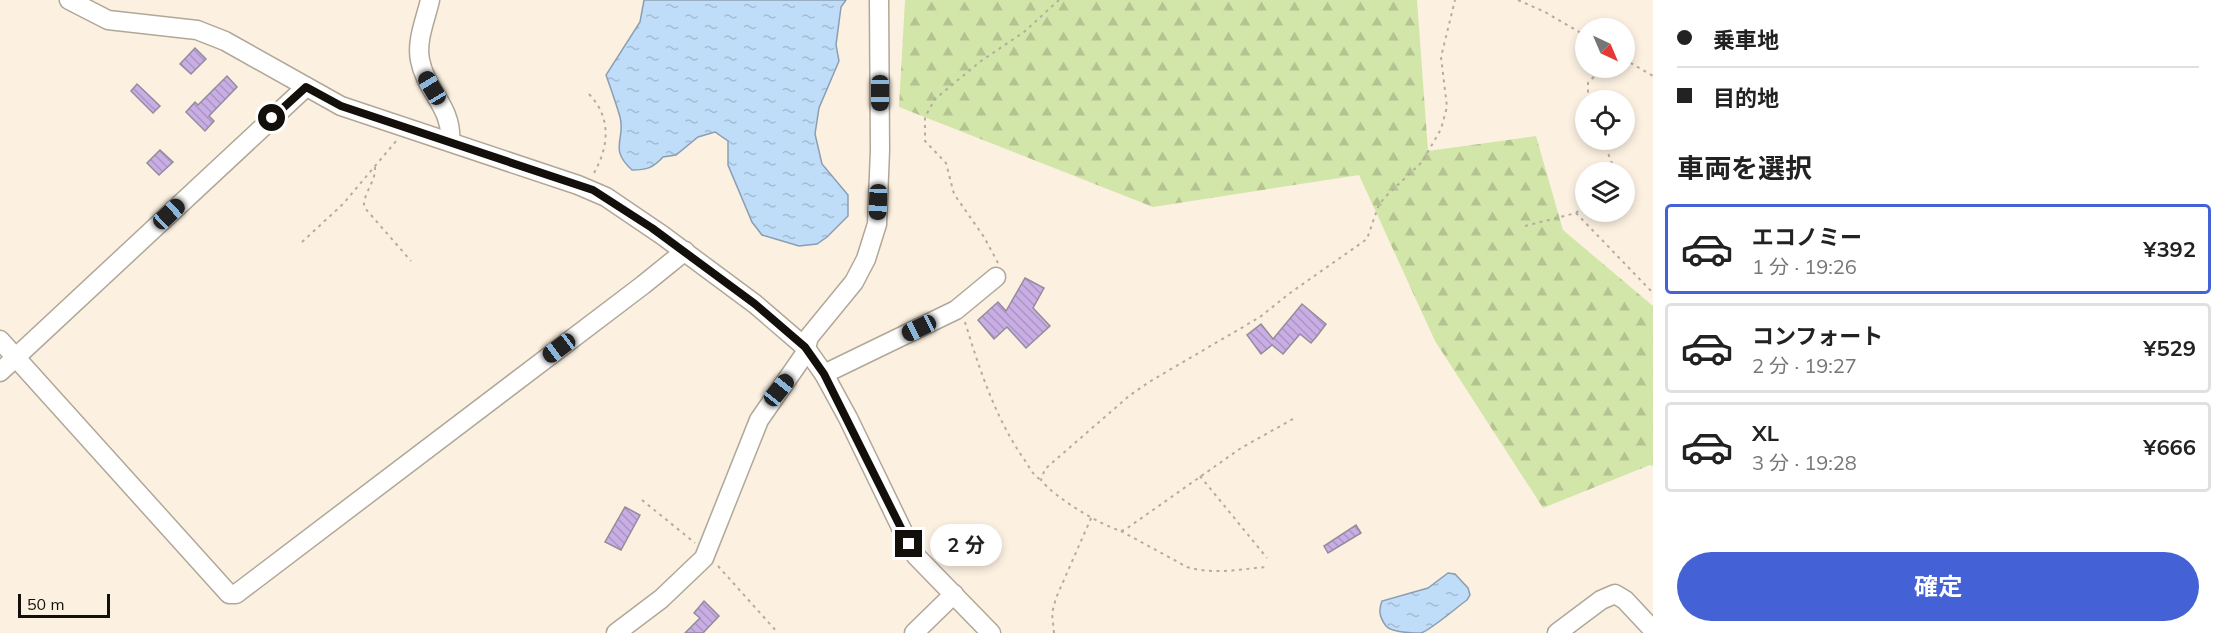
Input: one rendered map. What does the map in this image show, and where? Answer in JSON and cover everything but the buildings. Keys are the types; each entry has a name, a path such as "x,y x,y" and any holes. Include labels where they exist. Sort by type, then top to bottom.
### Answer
{"street":[{"path":"69,0 108,20 197,30 225,41 341,106 606,197 685,251 755,304 805,347 824,374 916,556 991,633"},
{"path":"430,0 419,55 426,77 450,122 450,142"},
{"path":"616,633 662,599 707,553 759,420 799,362 809,337 861,271 877,224 880,150 879,0"},
{"path":"0,372 306,87"},
{"path":"0,340 229,594 236,594 685,251"},
{"path":"824,374 960,308 996,277"},
{"path":"914,633 954,594"},
{"path":"1557,633 1601,600 1615,594 1625,600 1653,630"}],"path":[{"path":"996,277 999,271 997,261 954,194 946,163 926,141 925,117 930,106 948,87 1024,32 1059,0"},
{"path":"1041,480 1045,469 1129,396 1260,317 1367,239 1378,207 1384,198 1422,162 1443,124 1447,107 1441,57 1455,0"},
{"path":"1518,0 1575,30"},
{"path":"1635,65 1653,76"},
{"path":"585,188 599,163 607,129 598,103 589,93"},
{"path":"302,242 343,204 406,128"},
{"path":"375,167 364,207 411,261"},
{"path":"1525,226 1575,213"},
{"path":"1585,222 1653,293"},
{"path":"960,308 974,352 1003,425 1038,479 1056,495 1187,567 1197,570 1224,571 1266,567"},
{"path":"1121,531 1240,448 1293,419"},
{"path":"1200,476 1267,558"},
{"path":"1054,633 1052,613 1056,598 1092,516"}],"green space":[{"path":"905,0 1417,0 1428,151 1536,136 1563,230 1653,306 1653,466 1650,465 1543,508 1435,341 1359,175 1153,207 899,107"}],"water":[{"path":"644,0 846,0 841,7 836,45 839,61 819,108 815,134 822,164 848,195 848,216 827,237 817,244 799,246 762,235 752,222 728,165 728,141 715,132 698,137 676,155 663,157 649,168 632,170 625,162 619,150 620,117 606,75 640,22"},
{"path":"1448,573 1455,574 1468,588 1470,595 1467,600 1421,633 1397,631 1386,626 1380,614 1382,601 1428,588"}],"route":[{"path":"272,118 306,87 341,106 554,178 578,184 606,197 642,221 755,304 805,347 824,374 848,418 909,544"}]}
